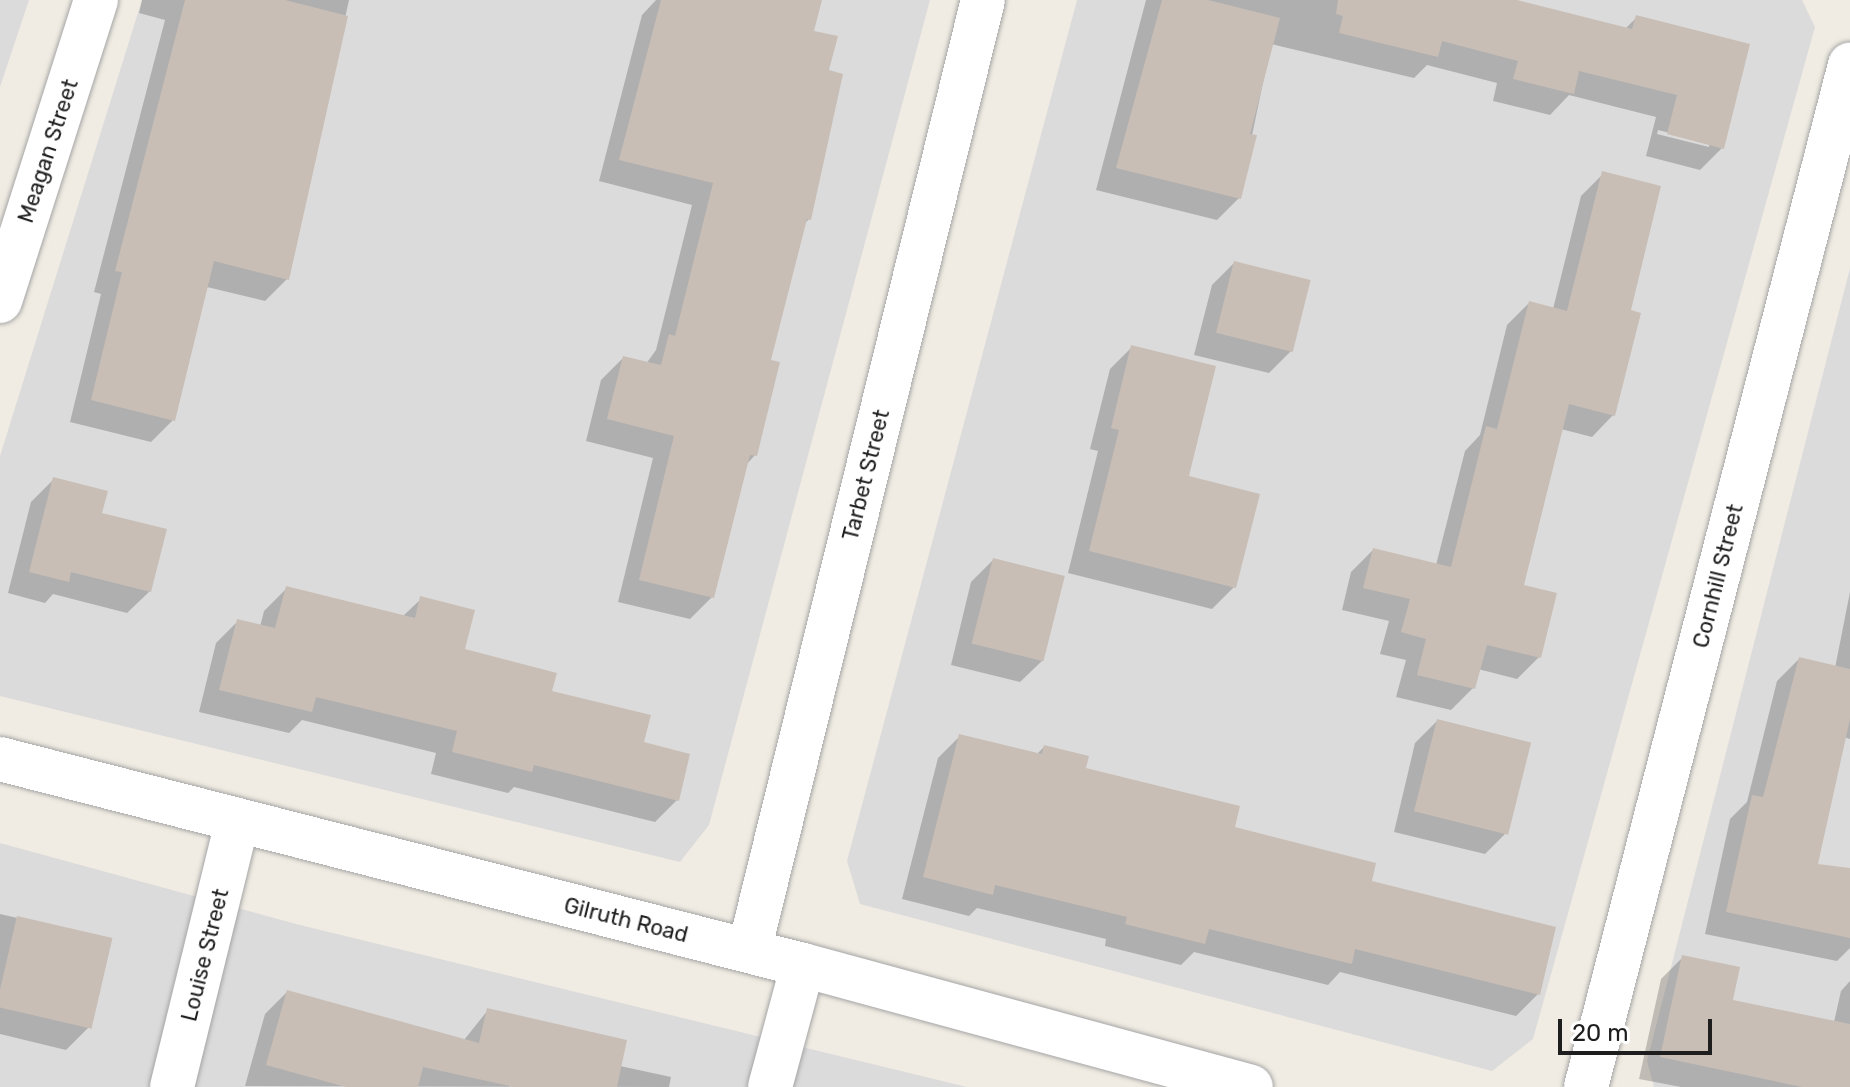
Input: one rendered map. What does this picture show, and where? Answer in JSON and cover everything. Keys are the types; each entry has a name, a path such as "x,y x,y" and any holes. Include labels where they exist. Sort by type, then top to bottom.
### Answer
{"street":[{"name":"Meagan Street","path":"0,301 96,0"},
{"name":"Tarbet Street","path":"749,951 983,0"},
{"name":"Cornhill Street","path":"1586,1087 1850,65"},
{"name":"Gilruth Road","path":"0,759 237,823 803,965 1251,1087"},
{"name":"Louise Street","path":"172,1087 237,823"},
{"path":"770,1087 803,965"}],"shaded area":[{"path":"0,0 29,0 0,87"},
{"path":"142,0 930,0 709,825 680,862 0,696 0,456"},
{"path":"1077,0 1802,0 1815,27 1533,1039 1492,1071 860,904 847,861"},
{"path":"1850,268 1850,1087 1654,1087 1647,1061"},
{"path":"0,843 300,925 967,1087 0,1087"}],"building":[{"path":"185,0 285,0 348,16 289,280 214,261 175,421 91,400 122,272 115,271"},
{"path":"661,0 822,0 814,31 838,36 829,70 843,74 811,220 807,219 771,360 780,362 757,456 750,455 714,598 639,580 674,436 607,419 623,356 661,365 669,334 675,336 713,183 619,160"},
{"path":"1162,0 1208,0 1280,18 1250,134 1257,135 1241,199 1116,168"},
{"path":"1338,0 1517,0 1632,29 1636,15 1750,44 1724,149 1667,134 1677,95 1579,71 1574,94 1513,79 1518,61 1442,41 1438,57 1339,33 1343,16 1336,14"},
{"path":"1602,171 1661,186 1631,310 1641,313 1615,416 1569,404 1524,585 1557,593 1541,658 1487,645 1475,689 1417,675 1426,639 1401,632 1410,599 1363,588 1373,548 1451,567 1486,426 1497,429 1529,301 1567,311"},
{"path":"1234,261 1311,280 1293,352 1216,333"},
{"path":"1131,345 1216,366 1189,476 1260,494 1236,588 1089,551 1119,430 1111,428"},
{"path":"53,477 108,491 102,513 167,529 151,592 71,572 69,582 29,572"},
{"path":"993,558 1065,576 1044,661 972,643"},
{"path":"286,586 415,618 420,596 475,610 465,649 557,673 552,691 651,715 644,742 690,754 679,801 534,765 532,772 452,752 457,731 316,697 312,712 219,690 237,619 275,628"},
{"path":"1799,657 1850,669 1850,719 1818,864 1850,868 1850,938 1726,912 1752,795 1763,797"},
{"path":"1437,719 1531,742 1508,835 1414,811"},
{"path":"959,734 1042,754 1044,745 1089,756 1086,768 1240,806 1235,827 1376,863 1372,881 1556,927 1540,995 1355,949 1352,964 1209,929 1205,944 1125,924 1127,917 995,885 993,895 923,877"},
{"path":"17,916 112,938 92,1029 0,1008 0,990"},
{"path":"1682,955 1740,967 1733,1000 1850,1024 1850,1087 1802,1087 1660,1057"},
{"path":"287,990 479,1043 487,1008 627,1040 617,1087 514,1087 423,1067 418,1087 346,1087 266,1065"}]}
